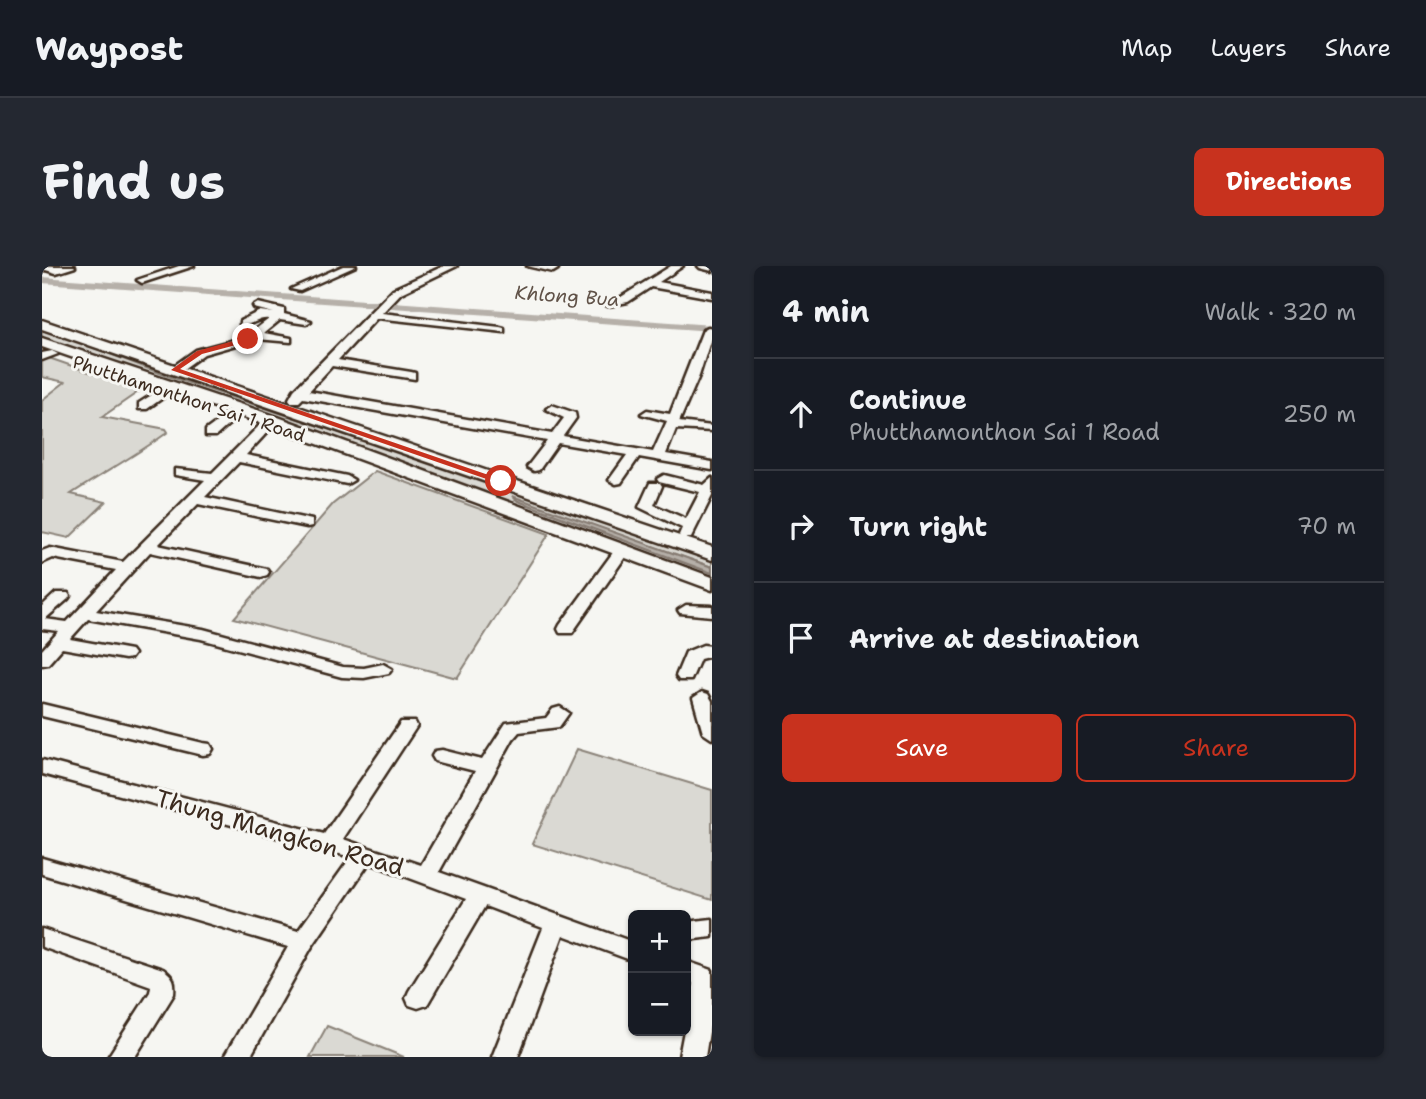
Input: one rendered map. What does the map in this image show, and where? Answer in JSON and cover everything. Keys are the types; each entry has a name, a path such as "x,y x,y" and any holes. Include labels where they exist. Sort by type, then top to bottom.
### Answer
{"main road":[{"name":"Phutthamonthon Sai 1 Road","path":"42,324 337,446 712,584"},
{"name":"Phutthamonthon Sai 1 Road","path":"42,331 162,373 686,535 712,554"},
{"name":"Phutthamonthon Sai 1 Road","path":"44,351 162,373 289,407 359,433"},
{"name":"Phutthamonthon Sai 1 Road","path":"44,351 232,415 337,446"}],"street":[{"path":"44,266 56,270 70,267"},
{"path":"142,280 189,266"},
{"path":"296,289 351,266"},
{"path":"532,266 553,269"},
{"path":"608,303 621,302 678,266"},
{"path":"703,266 712,268"},
{"path":"289,407 298,393 402,288 447,267"},
{"path":"651,284 712,295"},
{"path":"162,373 200,352 255,335 278,317 280,311 258,306"},
{"path":"379,312 500,330"},
{"path":"244,323 260,314 300,320 285,328"},
{"path":"660,452 693,376 708,330"},
{"path":"255,335 287,340"},
{"path":"328,362 411,376"},
{"path":"144,405 165,392"},
{"path":"298,393 636,452 660,452 708,460"},
{"path":"534,467 570,415 552,409"},
{"path":"647,414 707,429"},
{"path":"211,433 232,415"},
{"path":"42,660 127,567 267,426"},
{"path":"615,480 636,452"},
{"path":"235,457 347,480"},
{"path":"180,472 215,478"},
{"path":"660,483 710,486 686,535 646,508 660,483"},
{"path":"194,499 307,523"},
{"path":"147,547 261,572"},
{"path":"566,629 622,550"},
{"path":"42,558 50,553 127,567"},
{"path":"42,615 62,596"},
{"path":"686,610 712,611"},
{"path":"85,614 203,634 342,672 363,673 383,668"},
{"path":"42,624 71,628"},
{"path":"58,642 125,654"},
{"path":"685,677 692,656 703,650 712,651"},
{"path":"702,698 712,733"},
{"path":"42,710 203,749"},
{"path":"426,876 513,727 546,726 560,713"},
{"path":"330,843 408,726"},
{"path":"442,756 488,768"},
{"name":"Thung Mangkon Road","path":"42,767 365,853 628,950"},
{"path":"237,1057 303,942 365,853"},
{"path":"42,866 303,942"},
{"path":"418,998 480,896"},
{"path":"505,1057 556,924"},
{"path":"691,930 712,928"},
{"path":"42,938 155,976 163,982 162,994 121,1057"},
{"path":"692,1057 701,976"}],"shaded area":[{"path":"42,328 165,375 598,518 712,560 712,567 514,498 712,573 712,579 42,345"},
{"path":"49,358 141,390 102,417 166,429 168,432 71,494 106,502 69,538 42,532 42,400 65,382 42,377 42,362"},
{"path":"375,471 549,534 457,678 234,618 333,504"},
{"path":"512,496 712,567 712,573 518,501"},
{"path":"577,749 712,790 712,900 532,844"},
{"path":"327,1026 404,1057 310,1057"}],"waterway":[{"name":"Khlong Bua","path":"42,280 712,328"}],"route":[{"path":"248,339 200,352 174,370 501,481"}]}
